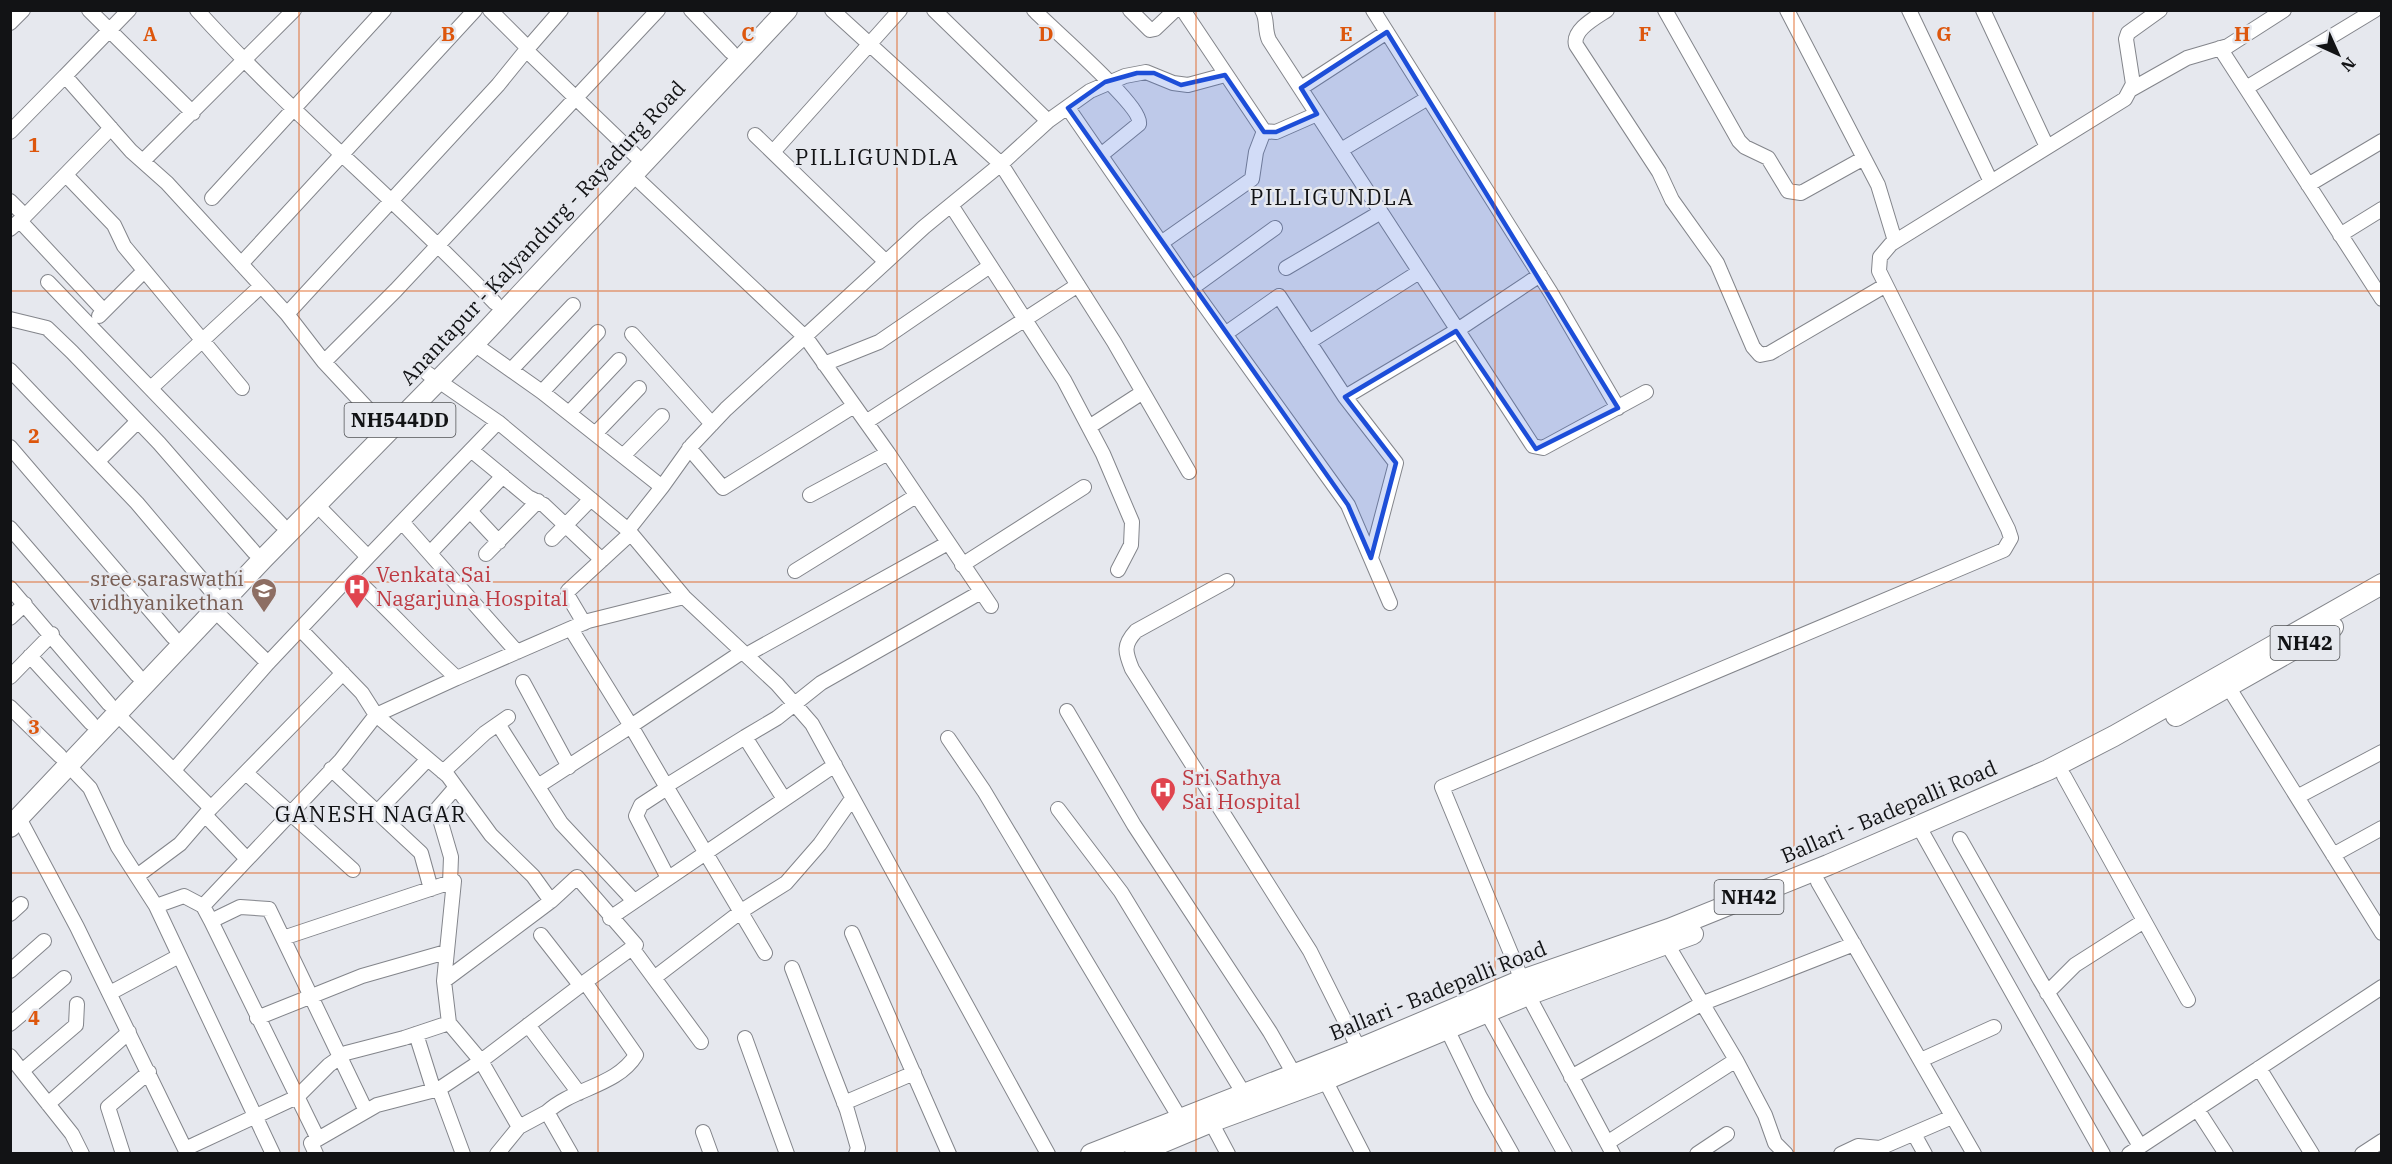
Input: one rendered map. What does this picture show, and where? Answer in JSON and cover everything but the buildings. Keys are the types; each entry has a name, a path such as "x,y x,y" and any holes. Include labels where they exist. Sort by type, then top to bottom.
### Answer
{"highway":[{"name":"Anantapur - Kalyandurg - Rayadurg Road","path":"13,818 212,602 280,524 380,422 474,344 770,10"},
{"name":"Anantapur - Kalyandurg - Rayadurg Road","path":"64,761 91,723 113,709 137,675 172,637 317,506 495,303 787,10"},
{"name":"Ballari - Badepalli Road","path":"1091,1154 1359,1049 1525,988 1828,865 2048,770 2114,736 2382,584"},
{"name":"Ballari - Badepalli Road","path":"1141,1152 1211,1122 1325,1080 1447,1029 1486,1011 1525,988 1667,944 2064,776 2229,688 2382,599"}],"street":[{"path":"10,23 23,10"},
{"path":"89,10 108,32 193,113"},
{"path":"10,132 129,10"},
{"path":"197,10 244,62 438,243 495,303"},
{"path":"143,161 294,10"},
{"path":"212,198 384,10"},
{"path":"241,264 475,10"},
{"path":"490,10 634,164 804,337 888,453 991,606"},
{"path":"287,314 498,85 561,10"},
{"path":"324,362 658,10"},
{"path":"691,10 731,52"},
{"path":"832,10 1001,165 1078,285 1189,472"},
{"path":"773,152 868,43 900,10"},
{"path":"934,10 1048,121"},
{"path":"1034,10 1127,99 1140,122 1101,154"},
{"path":"1130,10 1150,30 1155,29 1175,10"},
{"path":"1183,10 1264,131 1275,132 1317,114"},
{"path":"1262,10 1266,18 1266,33 1456,332 1536,449 1543,448 1646,392"},
{"path":"1373,10 1540,275 1618,408"},
{"path":"1665,10 1739,141 1748,149 1768,158 1788,191 1801,193 1864,158"},
{"path":"1787,10 1881,192 1895,241"},
{"path":"1909,10 1990,182"},
{"path":"1983,10 2048,147"},
{"path":"2132,89 2126,39 2128,33 2160,10"},
{"path":"1736,1060 1610,1148 1525,988 1442,787 1996,554 2009,544 2011,538 2008,529 1879,271 1880,257 1895,241 2125,99 2132,89 2187,58 2232,43 2284,10"},
{"path":"2246,88 2375,10"},
{"path":"1601,12 1578,32 1575,39 1576,45 1659,172 1672,200 1716,263 1753,347 1760,355 1770,353 1886,285"},
{"path":"1301,88 1387,32"},
{"path":"2220,48 2340,235 2376,280 2382,298"},
{"path":"765,953 631,726 577,626 568,593 630,531 689,448 712,424 886,262 1001,165 1048,121 1090,91 1109,81 1146,72 1173,83 1188,85 1225,75"},
{"path":"65,76 111,128 167,183 287,314 324,362 380,422"},
{"path":"1341,150 1428,98"},
{"path":"1068,108 1192,288 1348,505 1390,603"},
{"path":"19,222 111,128"},
{"path":"1161,243 1252,179 1255,174 1256,152 1264,131"},
{"path":"755,135 886,262"},
{"path":"2308,185 2382,141"},
{"path":"66,175 114,225 124,246 242,388"},
{"path":"10,201 19,222 104,311"},
{"path":"951,205 1026,321 1089,427 1132,522 1131,544 1118,570"},
{"path":"2340,235 2382,209"},
{"path":"1286,268 1381,212"},
{"path":"1192,288 1275,228"},
{"path":"824,364 879,342 990,266"},
{"path":"91,324 144,271"},
{"path":"1309,342 1419,272"},
{"path":"1345,397 1456,332 1540,275"},
{"path":"48,282 91,324 280,524"},
{"path":"866,422 1026,321 1078,285"},
{"path":"151,388 201,339 261,286"},
{"path":"1225,334 1279,296 1345,397 1396,463 1371,558"},
{"path":"511,370 573,305"},
{"path":"10,319 47,328 138,421 254,552"},
{"path":"542,392 598,332"},
{"path":"632,334 712,424"},
{"path":"474,344 542,392 662,487"},
{"path":"569,413 619,360"},
{"path":"10,370 98,461 212,602 268,663"},
{"path":"432,377 498,422 630,531 684,597 777,684 792,705 812,724 851,800 936,948 1048,1154"},
{"path":"595,434 639,388"},
{"path":"1089,427 1143,392"},
{"path":"689,448 723,488 854,406"},
{"path":"623,456 662,416"},
{"path":"98,461 138,421"},
{"path":"174,770 268,663 498,422"},
{"path":"10,447 172,637"},
{"path":"471,450 528,497 538,501 602,560"},
{"path":"810,495 888,453"},
{"path":"430,553 503,476"},
{"path":"962,565 1084,487"},
{"path":"795,571 916,496"},
{"path":"552,539 591,499"},
{"path":"486,554 538,501"},
{"path":"317,506 368,557"},
{"path":"470,511 499,542"},
{"path":"402,522 517,652"},
{"path":"10,528 137,675"},
{"path":"538,786 744,653 948,543"},
{"path":"351,575 389,608 424,649 457,678"},
{"path":"1227,581 1136,632 1126,643 1125,651 1132,669 1310,951 1359,1049"},
{"path":"10,588 52,634 113,709 174,770 247,860"},
{"path":"668,878 636,816 640,805 745,738 842,670 981,592"},
{"path":"203,906 332,769 376,715 577,626 684,597"},
{"path":"10,618 25,604"},
{"path":"300,629 362,693 376,715 443,772 491,835 533,876 550,901"},
{"path":"10,677 52,634"},
{"path":"30,656 91,723"},
{"path":"137,876 180,844 208,812 343,673"},
{"path":"522,682 569,767"},
{"path":"2229,688 2333,855 2376,913 2382,933"},
{"path":"10,707 90,788 118,847 156,906 273,1154"},
{"path":"1067,711 1134,825 1264,1023 1294,1074"},
{"path":"443,772 503,720 538,786 561,823 634,901"},
{"path":"745,738 784,799"},
{"path":"948,738 984,791 1181,1120"},
{"path":"2297,797 2382,752"},
{"path":"377,812 428,759"},
{"path":"610,918 835,765"},
{"path":"332,769 421,854 430,889"},
{"path":"246,773 353,870"},
{"path":"2064,776 2188,1000"},
{"path":"450,883 451,857 437,809 456,787"},
{"path":"654,978 741,912 786,882 820,844 851,800"},
{"path":"1058,809 1121,892 1244,1094"},
{"path":"13,818 110,993 186,1151 297,1097 341,1057 449,1023"},
{"path":"2333,855 2382,828"},
{"path":"1923,834 2103,1154"},
{"path":"1960,839 2135,1150 2382,987"},
{"path":"316,1154 311,1143 377,1105 437,1090 481,1061 636,945 577,878 444,981"},
{"path":"283,938 454,881 444,981 449,1023 481,1061 519,1127"},
{"path":"1818,882 1974,1154"},
{"path":"156,906 184,896 203,906 318,1139"},
{"path":"211,921 240,906 269,909 366,1111"},
{"path":"2047,993 2075,965 2144,921"},
{"path":"852,933 949,1154"},
{"path":"497,1154 519,1127 547,1112 558,1102 628,1068 636,1055 583,984 542,935"},
{"path":"10,971 44,941"},
{"path":"1667,944 1736,1060 1765,1115 1773,1139 1786,1154"},
{"path":"1571,1077 1701,1004 1854,944"},
{"path":"632,948 701,1042"},
{"path":"257,1018 362,976 446,952"},
{"path":"110,993 179,956"},
{"path":"792,968 844,1102 858,1148 856,1154"},
{"path":"10,1024 64,978"},
{"path":"22,1071 76,1025 77,1004"},
{"path":"1486,1011 1565,1154"},
{"path":"528,1025 579,1093"},
{"path":"1921,1060 1994,1027"},
{"path":"1447,1029 1480,1097 1512,1154"},
{"path":"48,1104 129,1032"},
{"path":"416,1034 458,1152"},
{"path":"745,1038 787,1154"},
{"path":"10,1056 72,1134 82,1154"},
{"path":"2259,1068 2312,1154"},
{"path":"123,1154 108,1107 149,1072"},
{"path":"844,1102 914,1073"},
{"path":"1325,1080 1358,1152"},
{"path":"2197,1109 2226,1154"},
{"path":"547,1112 571,1154"},
{"path":"1841,1154 1858,1146 1880,1148 1952,1117"},
{"path":"1211,1122 1228,1154"},
{"path":"703,1132 711,1154"},
{"path":"1697,1154 1727,1134"},
{"path":"1914,1134 1925,1154"},
{"path":"2362,1154 2382,1141"}],"highlighted area":[{"path":"1387,32 1618,408 1536,449 1456,331 1345,397 1396,463 1371,558 1348,505 1068,108 1105,82 1137,73 1154,73 1181,85 1225,75 1264,132 1276,132 1317,114 1301,88"}],"place":[{"name":"Venkata Sai Nagarjuna Hospital","path":"357,610"},
{"name":"sree saraswathi vidhyanikethan","path":"264,614"},
{"name":"Sri Sathya Sai Hospital","path":"1163,813"}],"district":[{"name":"PILLIGUNDLA","path":"877,157"},
{"name":"PILLIGUNDLA","path":"1332,197"},
{"name":"GANESH NAGAR","path":"371,814"}]}
